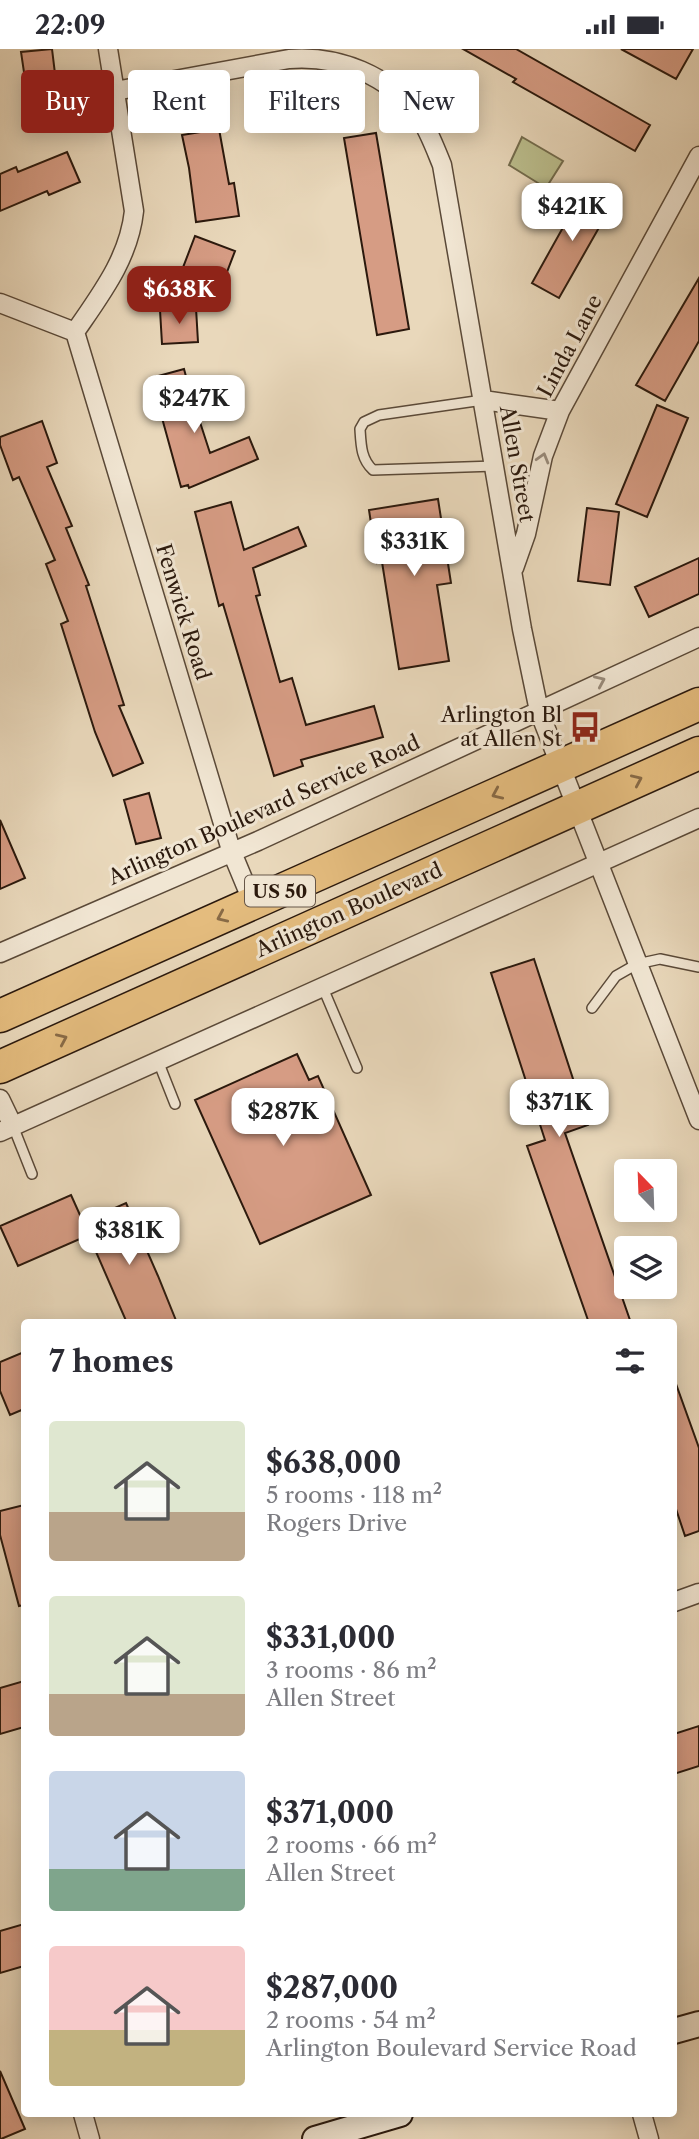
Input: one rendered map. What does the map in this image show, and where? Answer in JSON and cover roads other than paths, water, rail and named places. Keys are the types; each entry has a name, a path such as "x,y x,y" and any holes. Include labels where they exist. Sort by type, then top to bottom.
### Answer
{"highway":[{"name":"US 50","path":"0,1016 699,704"},
{"name":"Arlington Boulevard","path":"0,1067 699,753"}],"street":[{"path":"0,303 75,332 99,298 125,252 132,230 134,211 108,49"},
{"name":"Allen Street","path":"116,91 289,59 307,57 331,60 382,81 405,100 432,138 442,165 539,711 699,1120"},
{"name":"Linda Lane","path":"513,571 526,534 543,456 560,411 699,156"},
{"name":"Fenwick Road","path":"75,332 231,850 253,903"},
{"path":"483,400 560,411"},
{"name":"Arlington Boulevard Service Road","path":"0,953 231,850 258,841 699,637"},
{"path":"0,1099 6,1129 699,818"},
{"path":"677,1601 699,1593"},
{"path":"677,2030 699,2024"},
{"path":"84,2117 90,2139"},
{"path":"315,2139 390,2117"},
{"path":"643,2117 649,2139"}],"lane":[{"path":"483,400 379,415 364,422 360,429 362,452 365,463 373,470 495,466"},
{"path":"592,1008 616,976 637,964 660,959 699,967"},
{"path":"323,988 357,1067"},
{"path":"158,1061 175,1104"},
{"path":"6,1129 32,1174"}],"place":[{"name":"Arlington Bl at Allen St","path":"585,727"}]}
